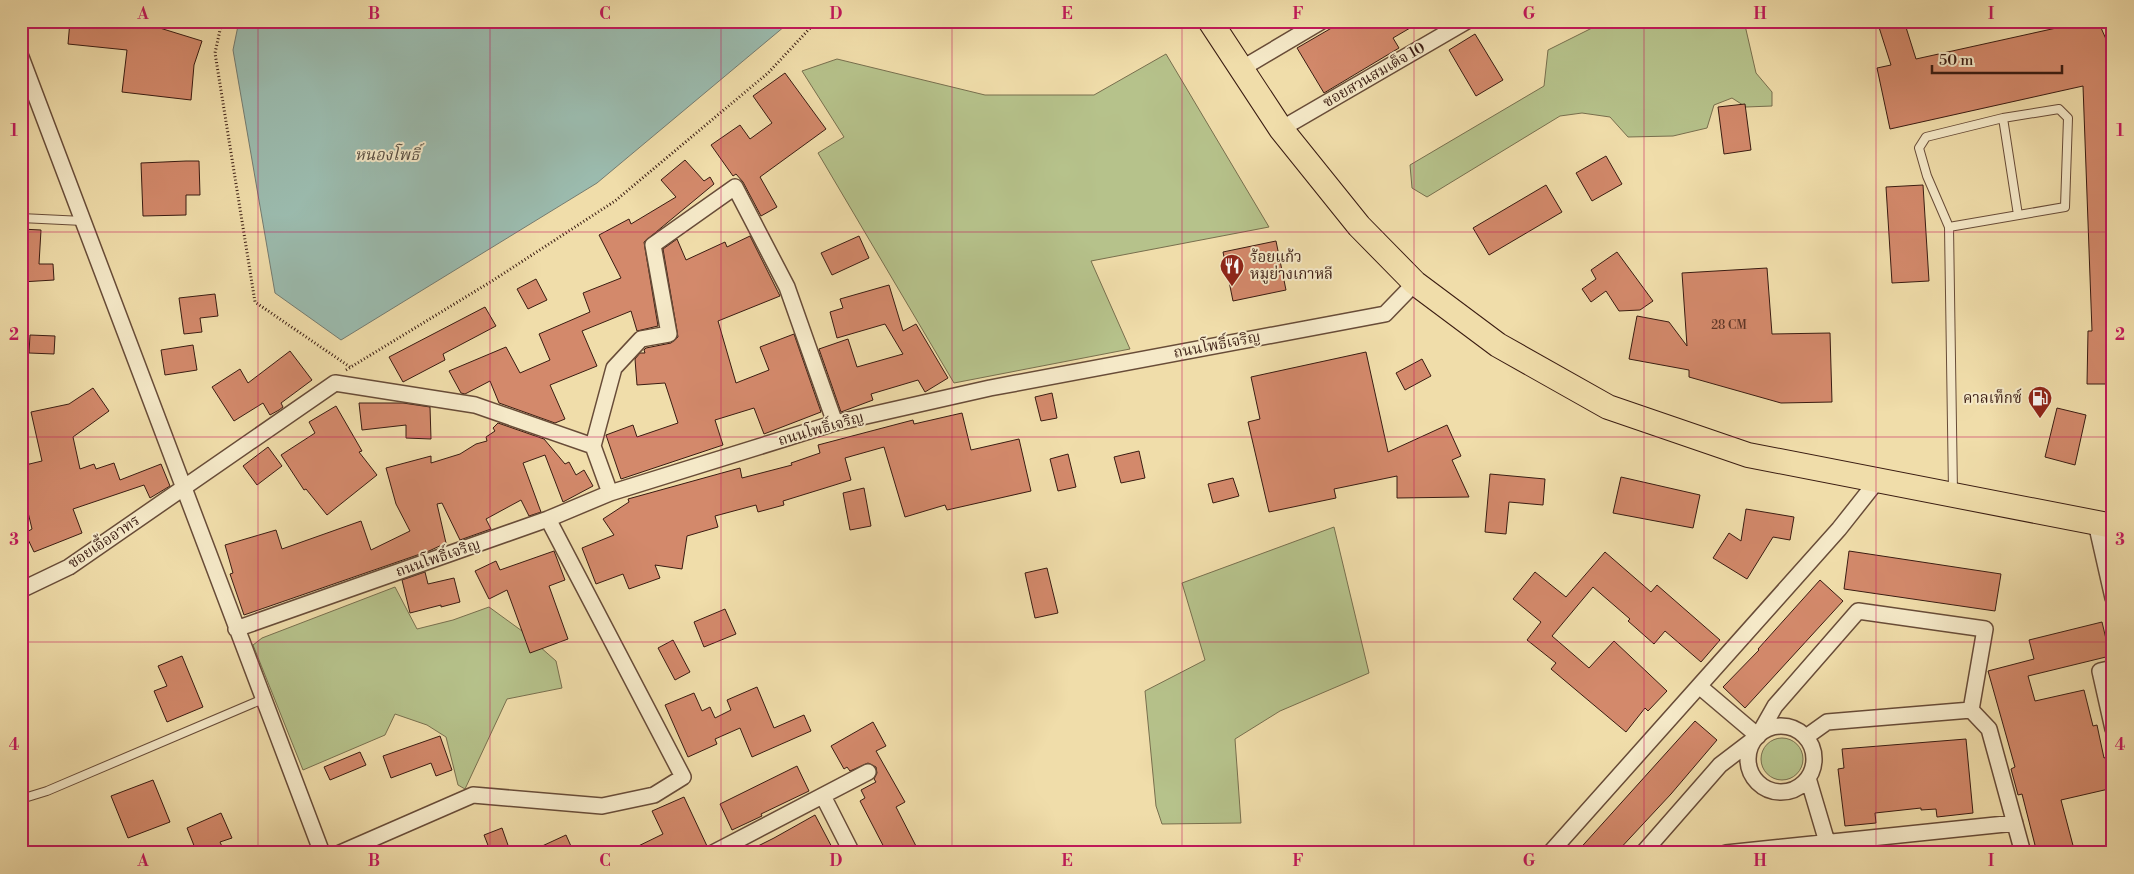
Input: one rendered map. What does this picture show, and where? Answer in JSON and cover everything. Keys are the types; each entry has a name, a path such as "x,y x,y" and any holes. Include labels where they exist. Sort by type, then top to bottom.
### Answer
{"main road":[{"path":"1210,21 1281,129 1359,226 1415,283 1498,344 1608,407 1748,456 2104,524"}],"street":[{"path":"1242,69 1322,21"},
{"name":"ซอยสวนสมเด็จ 10","path":"1281,129 1467,21"},
{"path":"21,58 25,75 83,221 322,853"},
{"path":"610,493 593,446 614,368 641,339 669,334 653,244 735,187 787,287 835,423"},
{"name":"ถนนโพธิ์เจริญ","path":"236,629 548,519 610,493 835,423 990,388 1385,314 1415,283"},
{"name":"ซอยเอื้ออาทร","path":"21,590 69,567 335,383 475,405 593,446"},
{"path":"1550,853 1839,528 1877,481"},
{"path":"340,853 473,794 602,806 654,794 683,777 548,519"},
{"path":"2104,524 2113,598"},
{"path":"1643,853 1720,765 1758,736 1769,728 1782,726 1795,729 1806,737 1812,747 1814,757 1813,768 1801,786 1791,791 1780,792 1760,785 1753,776 1749,766 1748,756 1751,745 1758,736 1774,706 1858,611 1985,629 1971,710"},
{"path":"2113,668 2100,671 2113,728"},
{"path":"1699,686 1758,736"},
{"path":"1806,737 1827,722 1971,710"},
{"path":"1971,710 1989,729 2023,853"},
{"path":"715,852 868,772"},
{"path":"1808,778 1828,847"},
{"path":"823,796 852,853"},
{"path":"1726,853 1828,847 2015,823"}],"lane":[{"path":"1949,227 2065,207 2068,118 2059,109 2003,118 1926,137 1919,148 1927,176 1949,227 1953,494"},
{"path":"2003,118 2018,215"},
{"path":"21,218 83,221"},
{"path":"21,799 47,791 263,699"}],"path":[{"path":"222,21 215,54 254,302 350,366 492,282 615,201 768,73 813,25 813,21"}],"green space":[{"path":"1606,21 1744,21 1756,73 1772,92 1772,106 1746,107 1732,98 1714,105 1707,128 1673,136 1628,137 1610,117 1582,113 1560,116 1427,197 1412,188 1410,165 1544,86 1548,50"},
{"path":"1166,54 1269,227 1091,261 1130,349 954,383 818,153 844,137 802,71 837,59 985,95 1094,95"},
{"path":"1334,527 1369,673 1280,711 1235,739 1241,823 1162,824 1156,806 1145,691 1205,660 1182,583"},
{"path":"395,587 417,629 453,620 489,607 522,631 556,661 562,688 507,699 465,789 458,785 446,737 427,725 395,714 385,735 303,770 253,645 262,638"},
{"path":"1786,738 1794,741 1800,747 1803,759 1800,771 1794,777 1778,780 1770,777 1764,771 1761,755 1764,747 1770,741"}],"water":[{"name":"หนองโพธิ์","path":"239,21 791,21 597,183 341,340 275,293 233,50"}],"building":[{"path":"70,21 137,21 202,41 194,65 191,100 122,92 127,50 68,44"},
{"path":"1332,21 1422,21 1393,38 1399,48 1324,93 1297,48 1335,26"},
{"path":"1877,21 1904,21 1916,59 2088,21 2098,21 2113,55 2113,384 2087,384 2088,331 2092,331 2083,86 1890,129 1877,68 1891,65"},
{"path":"1475,34 1503,80 1476,96 1449,50"},
{"path":"785,73 826,129 760,177 777,207 761,216 743,182 736,174 733,176 711,145 740,125 750,139 772,123 753,96"},
{"path":"1745,104 1751,150 1724,154 1718,107"},
{"path":"1606,156 1622,184 1592,201 1576,173"},
{"path":"685,160 704,181 710,177 714,184 644,242 658,326 637,331 631,311 582,331 597,366 550,385 565,419 555,423 499,403 490,381 465,394 461,393 449,371 506,347 520,373 550,360 539,334 590,312 583,293 621,278 599,235 629,219 631,224 676,197 661,180"},
{"path":"199,161 200,195 186,195 186,215 143,216 141,163"},
{"path":"1546,185 1562,212 1489,255 1473,228"},
{"path":"1923,185 1929,281 1892,283 1886,187"},
{"path":"21,229 41,230 39,264 53,264 54,280 21,282"},
{"path":"750,236 780,296 718,321 736,383 769,370 760,347 794,334 821,412 764,434 754,408 715,420 723,445 621,479 606,435 633,425 637,437 678,423 665,383 637,385 635,359 640,353 645,353 644,350 646,348 671,343 678,337 663,249 677,239 686,260 725,242 727,247"},
{"path":"859,236 869,258 832,275 821,253"},
{"path":"1276,241 1286,290 1233,301 1223,252"},
{"path":"1617,252 1653,301 1640,310 1619,311 1606,291 1591,302 1582,289 1596,279 1591,270"},
{"path":"1767,268 1772,334 1830,333 1832,402 1781,403 1689,377 1689,370 1629,359 1637,316 1669,322 1687,346 1682,273"},
{"path":"536,279 547,300 528,309 517,289"},
{"path":"889,285 903,331 916,324 948,378 925,392 918,380 871,394 873,400 841,412 819,349 848,339 857,367 903,354 885,324 837,338 830,312 843,308 840,299"},
{"path":"215,294 218,316 200,318 202,332 184,334 179,298"},
{"path":"485,307 496,326 443,354 445,360 403,382 389,357"},
{"path":"30,335 55,336 54,354 29,353"},
{"path":"193,345 197,370 165,375 161,350"},
{"path":"290,351 312,380 281,403 283,407 270,415 263,403 234,421 212,387 240,369 248,383"},
{"path":"1366,352 1388,452 1447,425 1461,456 1452,460 1469,497 1397,498 1397,476 1334,489 1336,498 1269,512 1248,422 1260,419 1251,377"},
{"path":"1422,359 1431,376 1405,390 1396,373"},
{"path":"93,388 109,411 73,437 80,469 94,464 96,469 114,463 120,480 161,464 170,486 150,498 144,485 73,509 82,533 34,552 25,533 32,529 21,483 21,466 42,461 31,412 69,404"},
{"path":"1052,393 1057,418 1041,421 1035,397"},
{"path":"359,403 403,403 430,407 431,439 406,438 406,425 362,430"},
{"path":"336,406 362,451 359,452 377,475 327,515 306,489 304,490 281,455 315,433 309,422"},
{"path":"2057,408 2086,415 2075,465 2045,457"},
{"path":"962,413 971,450 1019,439 1031,491 947,510 945,505 905,517 884,447 845,458 851,480 783,501 784,505 758,512 756,505 715,516 718,527 687,536 682,569 655,565 660,578 629,589 623,574 596,584 582,548 614,535 603,519 629,502 628,499 740,468 742,478 792,465 791,463 820,453 818,445 913,420 914,424"},
{"path":"498,423 544,439 565,464 569,462 576,475 584,470 593,486 563,502 545,455 523,463 541,512 529,516 521,500 486,519 491,529 460,540 442,503 437,504 446,543 429,551 244,615 230,574 233,573 225,545 276,530 282,549 361,521 371,550 410,531 396,504 386,468 431,456 431,463 460,454 476,444 487,441 486,437 495,431 493,428"},
{"path":"268,447 282,466 257,485 243,466"},
{"path":"1139,451 1145,478 1121,483 1114,457"},
{"path":"1068,454 1076,487 1058,491 1050,459"},
{"path":"1490,474 1545,479 1543,505 1509,502 1506,534 1485,532"},
{"path":"1621,477 1700,495 1693,528 1613,513"},
{"path":"1233,478 1239,496 1213,503 1208,484"},
{"path":"864,488 871,526 850,530 843,493"},
{"path":"1746,509 1794,517 1790,540 1773,537 1747,579 1713,558 1729,533 1741,541"},
{"path":"554,551 565,580 549,586 568,639 530,653 507,590 489,599 475,571 496,561 500,570"},
{"path":"1849,551 2001,574 1995,611 1844,589"},
{"path":"1605,552 1651,592 1657,585 1720,640 1701,662 1665,631 1654,644 1628,621 1630,619 1593,587 1552,636 1589,668 1614,641 1667,691 1648,711 1645,708 1626,732 1551,669 1556,663 1527,640 1541,622 1513,599 1535,572 1566,597"},
{"path":"1047,568 1058,613 1035,618 1025,573"},
{"path":"425,572 428,584 454,578 460,602 410,613 402,580"},
{"path":"1820,580 1843,601 1745,708 1723,687 1759,650"},
{"path":"725,609 736,634 704,647 694,622"},
{"path":"2102,622 2110,656 2028,676 2035,701 2084,690 2093,726 2097,725 2104,758 2110,756 2113,768 2113,788 2061,800 2075,853 2037,853 2022,794 2018,795 2011,769 2015,767 1988,671 2034,659 2029,640"},
{"path":"673,640 690,672 675,680 658,648"},
{"path":"182,656 203,707 167,722 154,691 167,686 158,666"},
{"path":"757,687 774,728 804,715 811,731 752,757 740,728 715,739 717,744 688,757 665,705 694,693 702,711 710,707 715,718 731,710 727,700"},
{"path":"1695,721 1717,740 1671,794 1616,853 1576,853"},
{"path":"873,722 886,746 876,751 905,802 896,807 917,848 908,853 887,853 860,801 865,798 861,790 876,782 874,779 877,773 876,767 868,763 850,771 847,767 844,769 831,746"},
{"path":"440,736 452,770 436,776 431,763 391,778 383,756"},
{"path":"1966,739 1973,813 1937,817 1936,809 1921,810 1921,808 1875,813 1876,823 1845,826 1838,769 1844,768 1842,749"},
{"path":"360,752 366,765 330,780 324,767"},
{"path":"797,766 809,791 732,830 720,804"},
{"path":"153,780 170,822 128,838 111,796"},
{"path":"684,797 707,846 704,853 624,853 663,834 652,811"},
{"path":"221,813 232,838 220,842 225,853 197,853 187,828"},
{"path":"815,815 835,853 744,853 774,838"},
{"path":"502,828 509,848 491,853 484,835"},
{"path":"566,835 574,853 527,853"}],"place":[{"name":"ร้อยแก้ว หมูย่างเกาหลี","path":"1232,287"},
{"name":"คาลเท็กซ์","path":"2040,419"}]}
